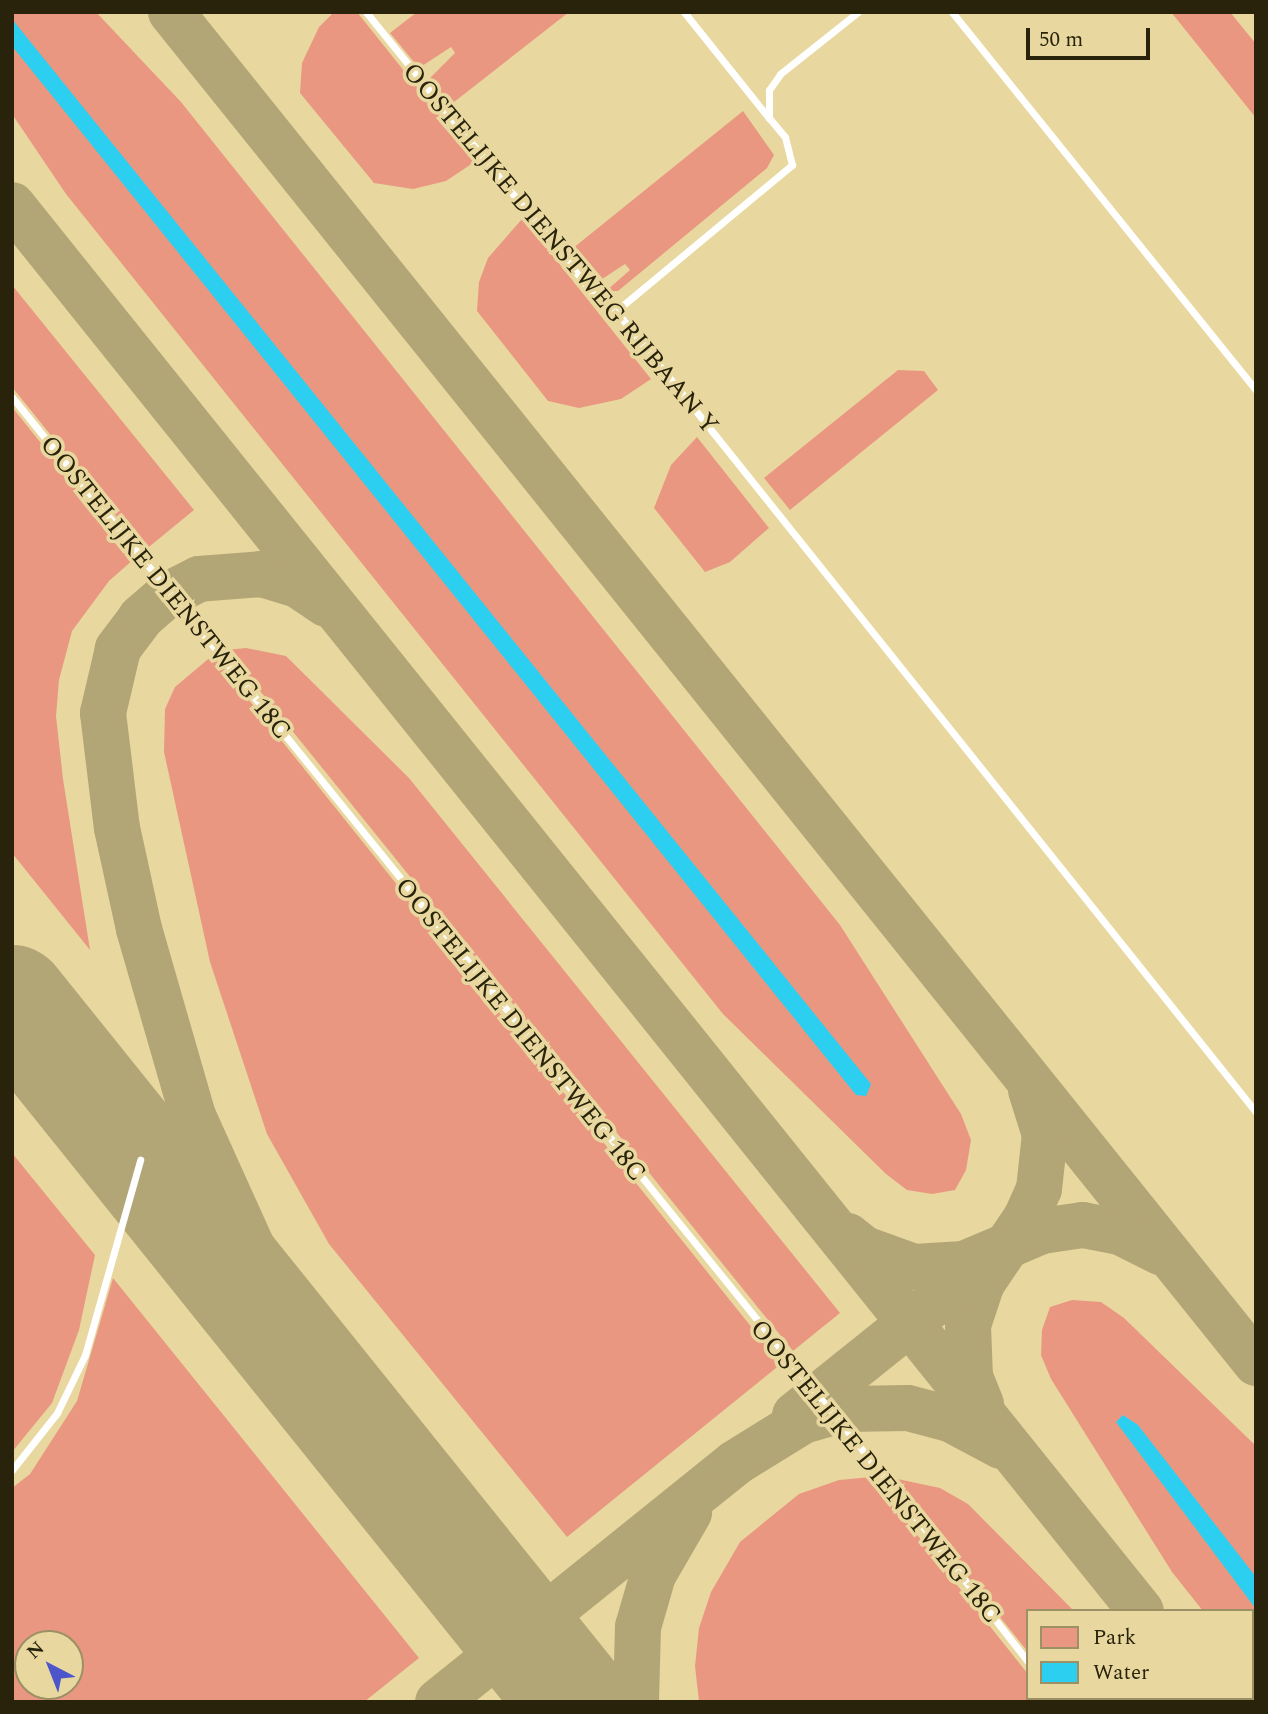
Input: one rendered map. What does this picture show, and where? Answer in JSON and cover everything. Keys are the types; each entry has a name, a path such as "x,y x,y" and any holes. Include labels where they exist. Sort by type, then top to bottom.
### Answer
{"lane":[{"name":"OOSTELIJKE DIENSTWEG RIJBAAN Y","path":"366,12 602,305 616,311 1256,1112"},
{"path":"616,311 793,164 789,143 684,12"},
{"path":"769,118 769,90 780,74 858,12"},
{"path":"952,12 1256,390"},
{"name":"OOSTELIJKE DIENSTWEG 18C","path":"12,397 869,1458 1026,1659"},
{"path":"12,1470 57,1413 85,1355 140,1160"}],"green space":[{"path":"12,12 96,12 181,102 840,925 961,1114 971,1140 966,1170 955,1190 932,1194 907,1190 886,1174 723,1014 66,194 12,114"},
{"path":"334,12 357,12 476,161 446,181 413,189 374,183 300,93 302,63 319,27"},
{"path":"417,12 569,12 449,106 428,80 455,53 451,47 419,68 390,33"},
{"path":"1171,12 1230,12 1256,44 1256,118"},
{"path":"743,111 774,155 767,168 618,291 606,291 630,270 625,264 593,285 567,253"},
{"path":"522,219 651,379 621,399 579,408 548,401 477,311 479,282 488,258"},
{"path":"12,285 194,510 144,551 12,387"},
{"path":"898,370 924,371 938,390 790,510 764,478"},
{"path":"12,407 134,559 109,581 72,631 59,680 56,716 63,779 90,950 12,853"},
{"path":"697,437 769,528 730,562 705,572 654,508 671,465"},
{"path":"246,648 286,656 409,778 840,1313 793,1351 227,650"},
{"path":"213,655 781,1364 567,1537 329,1244 267,1134 210,962 164,752 165,709 175,687"},
{"path":"12,1153 95,1255 79,1330 52,1403 12,1452"},
{"path":"113,1278 419,1658 364,1702 12,1702 12,1488 30,1474 77,1401"},
{"path":"1072,1300 1101,1302 1124,1318 1256,1446 1256,1676 1254,1609 1201,1609 1172,1572 1051,1379 1041,1355 1042,1330 1050,1307"},
{"path":"871,1477 1026,1671 1026,1700 1051,1702 699,1702 695,1666 699,1628 711,1592 740,1542 799,1494 839,1480"},
{"path":"888,1477 940,1488 968,1504 1072,1609 1026,1609 1026,1650"}],"water":[{"path":"12,19 871,1084 866,1096 856,1095 12,46"},
{"path":"1123,1415 1138,1425 1256,1577 1256,1609 1116,1422"}],"taxiway":[{"path":"171,12 1256,1363"},
{"path":"12,205 1139,1609"},
{"path":"326,604 298,585 262,574 199,579 167,595 141,618 118,649 103,713 117,828 139,929 193,1116 258,1260 303,1341 403,1488"},
{"path":"981,1404 970,1377 968,1325 982,1283 1026,1218 1039,1189 1045,1135 1031,1090"},
{"path":"848,1236 864,1249 914,1267 964,1264 1042,1231 1083,1225 1120,1232 1162,1253"},
{"path":"795,1415 1006,1246"},
{"path":"438,1702 735,1463 803,1421 845,1409 908,1408 950,1419 1001,1446"},
{"path":"636,1702 638,1627 653,1575 689,1513"}],"runway":[{"path":"12,1001 575,1702"}]}
